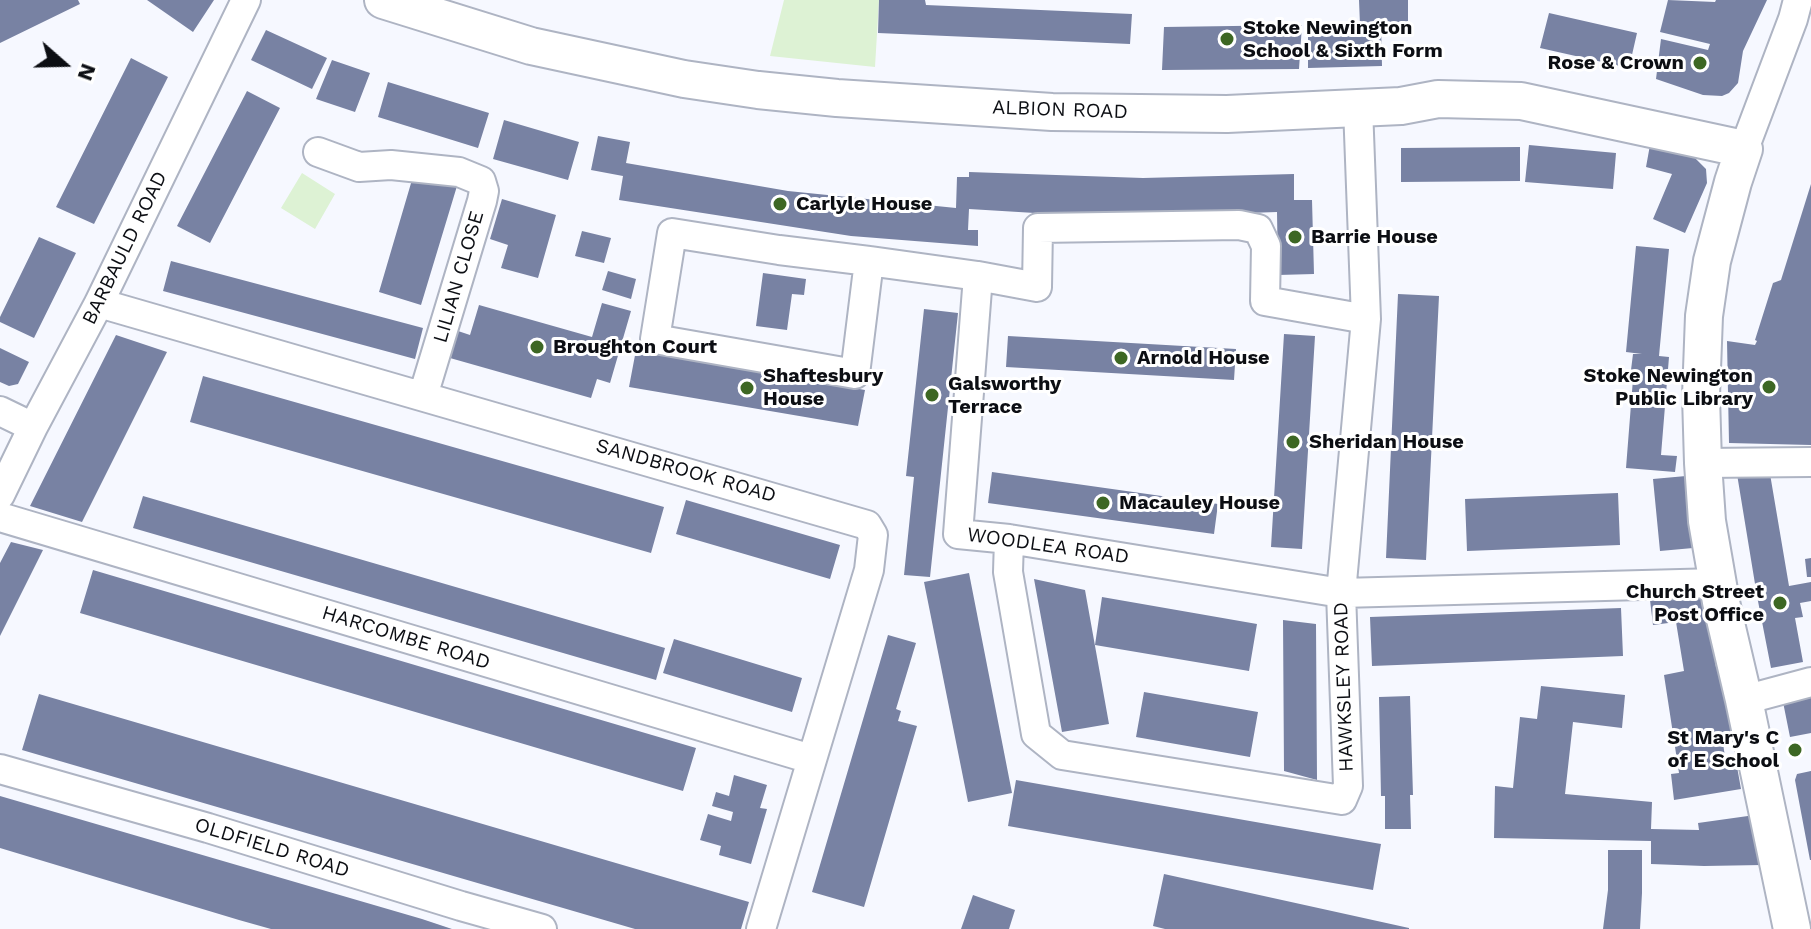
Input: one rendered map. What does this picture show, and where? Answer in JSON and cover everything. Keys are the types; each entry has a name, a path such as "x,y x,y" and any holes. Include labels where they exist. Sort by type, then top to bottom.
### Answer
{"main road":[{"name":"ALBION ROAD","path":"383,0 531,46 684,79 773,92 1052,112 1227,114 1401,106 1438,99 1521,101 1744,149"},
{"path":"1744,149 1712,261 1704,316 1701,396 1703,463 1707,521 1718,583 1792,929"}],"street":[{"name":"BARBAULD ROAD","path":"0,495 99,303 246,0"},
{"path":"1744,149 1798,0"},
{"name":"HAWKSLEY ROAD","path":"1009,539 1008,572 1036,734 1062,755 1342,800 1348,786 1341,593 1366,319 1358,107"},
{"name":"LILIAN CLOSE","path":"318,152 359,167 391,165 459,172 481,181 484,191 482,201 423,396"},
{"path":"869,261 855,374 655,339 672,233 978,276 1037,287 1038,228 1239,225 1258,229 1266,246 1265,301 1366,319"},
{"name":"WOODLEA ROAD","path":"978,276 958,534 1009,539 1341,593 1718,583"},
{"name":"SANDBROOK ROAD","path":"99,303 867,525 873,535 869,570 761,929"},
{"path":"0,411 33,427"},
{"path":"1703,463 1811,462"},
{"name":"HARCOMBE ROAD","path":"0,517 811,759"},
{"path":"1744,700 1811,682"},
{"name":"OLDFIELD ROAD","path":"0,769 542,929"}],"green space":[{"path":"784,0 879,0 875,67 770,56"},
{"path":"302,173 335,194 315,229 281,208"}],"building":[{"path":"0,0 78,0 80,4 0,43"},
{"path":"147,0 214,0 193,32"},
{"path":"879,0 925,0 926,5 1132,14 1130,44 878,33"},
{"path":"1359,0 1408,0 1408,22 1381,23 1382,66 1308,68 1308,26 1360,25"},
{"path":"1668,0 1767,0 1743,51 1738,83 1729,93 1722,96 1703,95 1656,79 1661,39 1708,50 1710,44 1660,32"},
{"path":"1549,13 1637,33 1629,68 1540,48"},
{"path":"1302,25 1299,69 1162,70 1164,27"},
{"path":"266,30 327,58 312,89 251,60"},
{"path":"131,58 168,77 94,224 56,207"},
{"path":"332,60 370,73 355,112 316,99"},
{"path":"388,82 489,113 478,148 378,117"},
{"path":"247,91 280,108 210,243 177,226"},
{"path":"504,120 579,142 568,180 493,159"},
{"path":"598,136 630,142 626,163 788,191 956,208 957,177 969,177 969,172 1143,178 1294,174 1294,200 1312,200 1314,274 1278,275 1277,212 1160,216 969,209 968,230 978,230 978,246 851,236 619,200 623,176 591,170"},
{"path":"1529,145 1616,153 1613,189 1525,182"},
{"path":"1650,145 1695,158 1706,169 1707,183 1685,233 1653,219 1672,174 1646,167"},
{"path":"1520,147 1520,181 1401,182 1401,148"},
{"path":"414,173 457,186 421,305 379,292"},
{"name":"Stoke Newington Public Library","path":"1811,184 1811,445 1729,443 1727,341 1755,345 1773,283 1781,280"},
{"path":"502,199 556,215 538,278 501,268 508,245 490,239"},
{"path":"582,231 611,238 604,263 575,256"},
{"path":"39,237 76,253 34,338 0,322 0,317"},
{"path":"1636,246 1669,249 1659,356 1669,357 1661,455 1677,456 1675,472 1626,468 1633,354 1642,354 1626,352"},
{"path":"171,261 423,328 415,359 163,291"},
{"path":"608,271 636,279 631,299 602,290"},
{"path":"763,273 806,279 804,295 792,294 787,330 756,326"},
{"path":"1398,294 1439,296 1426,560 1386,558"},
{"name":"Broughton Court","path":"602,303 631,311 610,383 597,379 591,398 450,358 458,331 470,335 479,305 592,337"},
{"name":"Galsworthy Terrace","path":"924,309 958,313 930,577 904,575 914,477 906,476"},
{"name":"Sheridan House","path":"1284,334 1315,336 1302,549 1271,547"},
{"path":"116,335 167,352 82,522 30,506"},
{"name":"Arnold House","path":"1008,336 1236,349 1234,380 1006,367"},
{"path":"0,348 29,362 18,384 9,386 0,382"},
{"name":"Shaftesbury House","path":"636,350 865,390 858,426 629,387"},
{"path":"203,376 664,507 651,553 190,422"},
{"path":"1736,468 1769,468 1789,586 1811,582 1811,601 1800,603 1803,617 1795,618 1803,662 1771,668"},
{"name":"Macauley House","path":"992,472 1218,504 1214,534 988,503"},
{"path":"1686,476 1693,548 1660,551 1653,479"},
{"path":"1618,493 1620,545 1467,551 1465,499"},
{"path":"143,496 665,648 656,680 133,528"},
{"path":"686,500 840,545 830,579 676,534"},
{"path":"11,542 43,550 0,636 0,563"},
{"path":"1811,558 1811,577 1807,577 1805,559"},
{"path":"93,570 696,748 683,791 80,613"},
{"path":"969,573 1012,793 968,802 924,582"},
{"path":"1034,579 1085,590 1109,724 1062,732"},
{"path":"1697,592 1705,596 1716,667 1722,672 1732,735 1722,737 1726,763 1736,761 1741,789 1674,800 1671,774 1679,773 1664,675 1684,671 1676,622 1653,625 1650,600"},
{"path":"1102,597 1257,624 1249,671 1095,645"},
{"path":"1621,608 1623,656 1372,666 1370,617"},
{"path":"1283,620 1316,624 1317,780 1284,771"},
{"path":"888,635 916,643 896,709 901,711 898,721 917,726 864,907 812,892"},
{"path":"674,639 802,678 792,712 663,673"},
{"path":"1541,686 1625,695 1622,728 1573,722 1565,794 1652,802 1651,829 1699,830 1698,823 1755,815 1762,865 1651,864 1651,841 1494,838 1495,786 1513,788 1520,717 1537,719"},
{"path":"1811,691 1811,733 1790,737 1782,697"},
{"path":"1144,692 1258,712 1250,757 1136,737"},
{"path":"39,694 749,902 741,929 635,929 22,750"},
{"path":"1410,696 1411,829 1385,829 1385,796 1381,796 1379,697"},
{"path":"1811,771 1810,860 1795,780 1797,774"},
{"path":"734,775 767,785 760,808 767,809 751,864 719,855 721,846 700,840 708,814 731,821 733,812 712,806 716,792 729,796"},
{"path":"1016,780 1381,844 1373,890 1008,826"},
{"path":"0,796 452,929 271,929 239,920 0,848"},
{"path":"1608,850 1642,850 1640,929 1603,929 1608,890"},
{"path":"1164,874 1409,929 1165,929 1153,926"},
{"path":"973,895 1015,910 1009,929 961,929"}],"place":[{"name":"Stoke Newington School & Sixth Form","path":"1227,39"},
{"name":"Rose & Crown","path":"1700,63"},
{"name":"Carlyle House","path":"780,204"},
{"name":"Barrie House","path":"1295,237"},
{"name":"Broughton Court","path":"537,347"},
{"name":"Arnold House","path":"1121,358"},
{"name":"Stoke Newington Public Library","path":"1769,387"},
{"name":"Shaftesbury House","path":"747,388"},
{"name":"Galsworthy Terrace","path":"932,395"},
{"name":"Sheridan House","path":"1293,442"},
{"name":"Macauley House","path":"1103,503"},
{"name":"Church Street Post Office","path":"1780,603"},
{"name":"St Mary's C of E School","path":"1795,750"}]}
